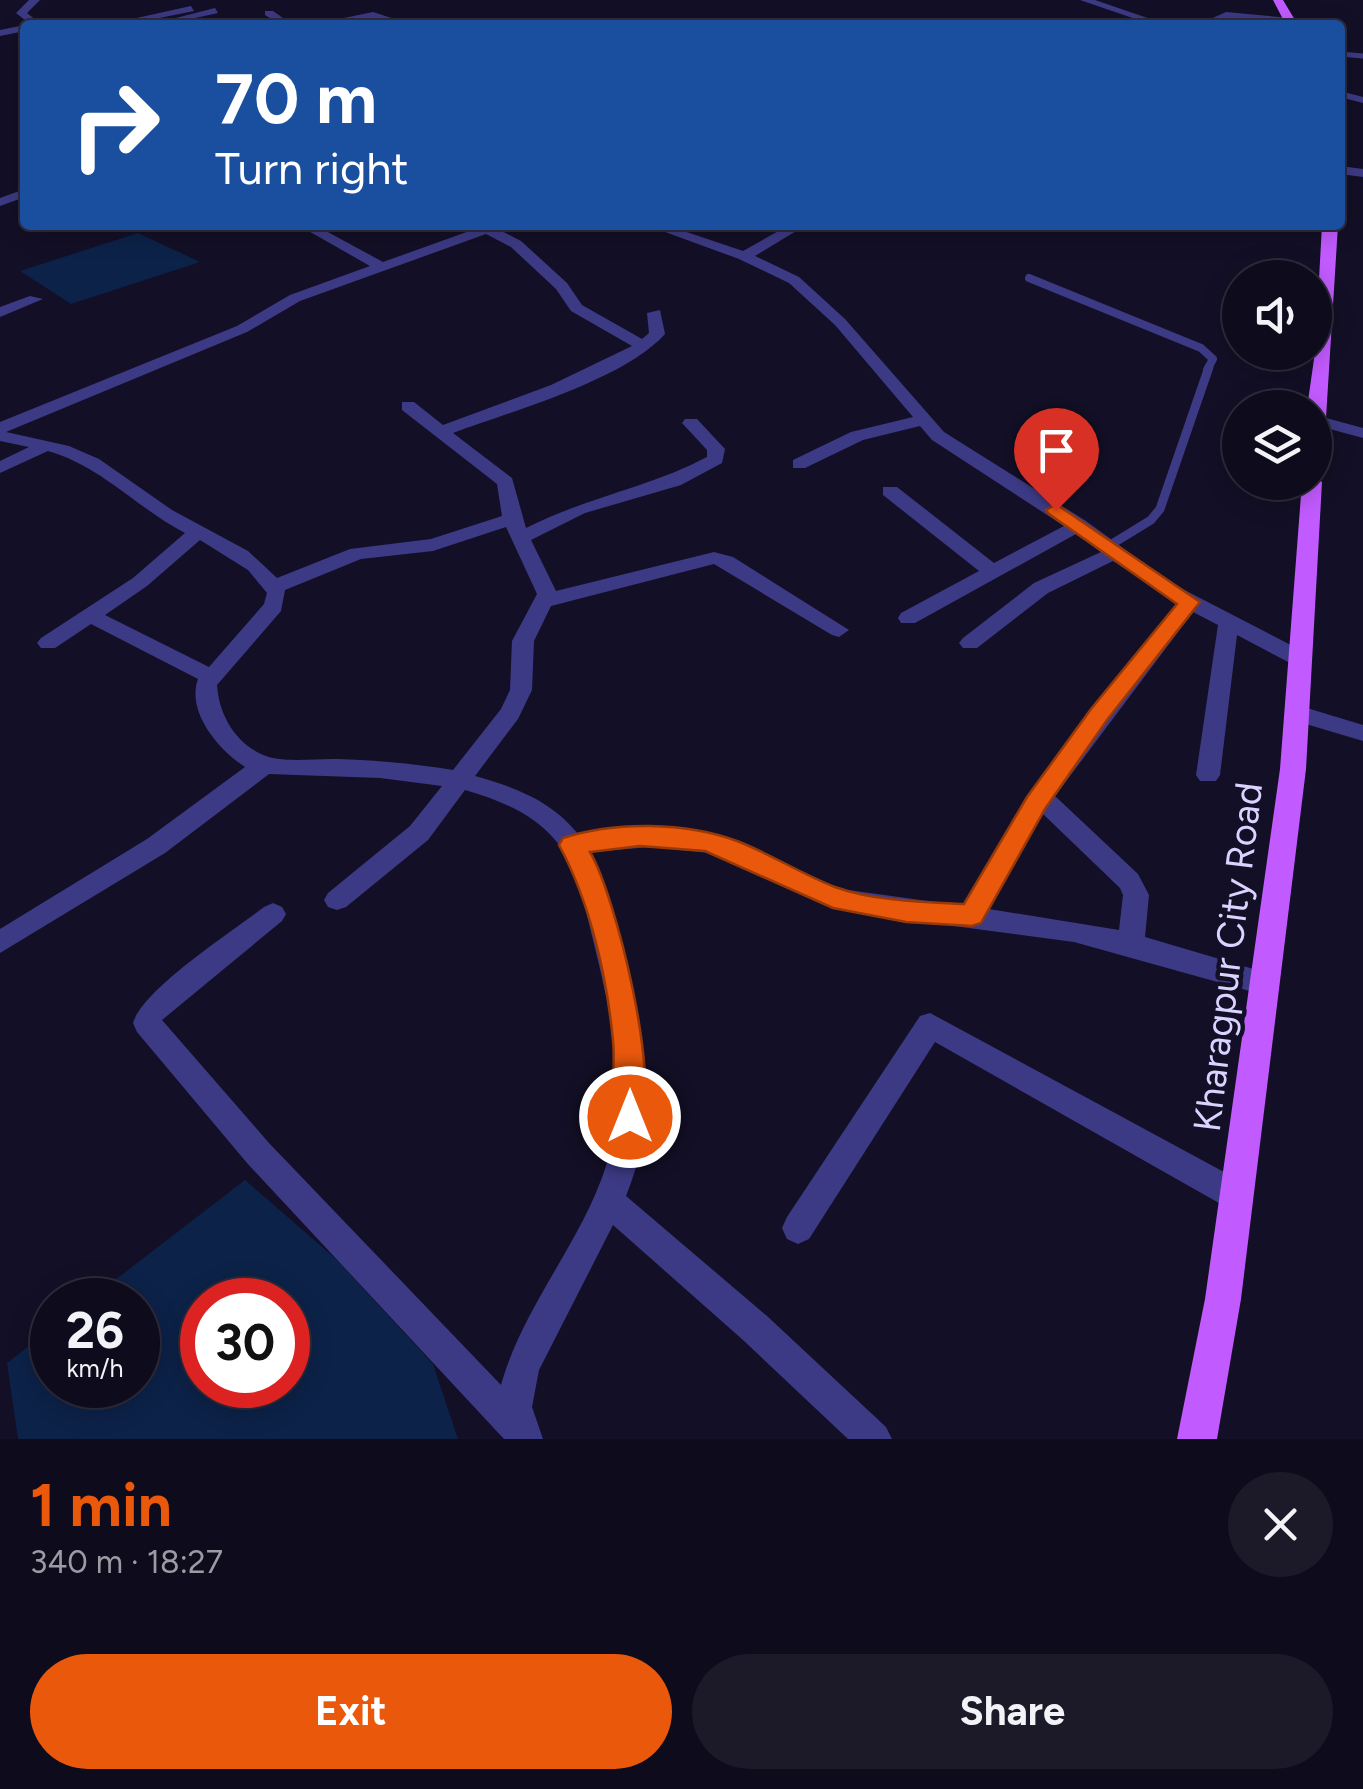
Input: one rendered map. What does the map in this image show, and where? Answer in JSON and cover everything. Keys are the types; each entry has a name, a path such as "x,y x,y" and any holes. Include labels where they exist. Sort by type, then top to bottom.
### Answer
{"main road":[{"path":"1318,390 1330,230"},
{"name":"Kharagpur City Road","path":"1197,1439 1224,1299 1297,713 1311,500"}],"street":[{"path":"30,20 20,12 35,0"},
{"path":"1085,0 1147,20"},
{"path":"135,20 191,9"},
{"path":"175,20 216,12"},
{"path":"269,14 279,20"},
{"path":"354,20 378,15 393,20"},
{"path":"1214,20 1226,15 1267,20"},
{"path":"314,230 384,268"},
{"path":"0,428 242,329 296,298 384,268 476,230"},
{"path":"489,230 516,244 554,278 570,304 644,346"},
{"path":"667,230 744,256 812,294 938,436 1079,525 1190,602 1300,659"},
{"path":"744,256 791,230"},
{"path":"0,312 35,299"},
{"path":"442,431 551,389 644,346 657,334 655,313"},
{"path":"337,900 419,834 510,713 520,690 522,642 544,601 544,582 516,528 506,482 408,406"},
{"path":"1332,415 1363,418"},
{"path":"799,464 857,436 922,420"},
{"path":"1332,420 1363,434"},
{"path":"274,588 357,554 434,545 516,528 675,481 716,459 716,449 691,423"},
{"path":"0,436 45,446 95,464 198,532 232,548 257,567 274,588 274,606 264,622 206,684 205,700 231,746 244,759 264,765 415,772 462,781 518,801 545,816 583,863 623,1000 630,1117 622,1166 521,1369 514,1407 524,1436"},
{"path":"0,468 45,446"},
{"path":"890,492 991,571"},
{"path":"908,618 1079,525"},
{"path":"48,643 140,582 198,532"},
{"path":"970,643 1041,588 1111,550"},
{"path":"544,601 714,558 726,561 840,630"},
{"path":"972,916 1006,850 1040,798 1099,714 1190,602"},
{"path":"91,616 211,677"},
{"path":"1208,775 1228,624"},
{"path":"1297,713 1363,733"},
{"path":"0,942 156,846 264,765"},
{"path":"1040,798 1130,881 1136,895 1131,946"},
{"path":"572,845 640,836 705,842 730,849 833,898 1078,932 1264,983"},
{"path":"273,914 162,1002 150,1013 147,1023 258,1153 524,1436"},
{"path":"798,1228 930,1024 1237,1196"},
{"path":"607,1200 755,1328 874,1439"}],"lane":[{"path":"1029,278 1201,348 1212,358 1160,509 1111,550"}],"water":[{"path":"138,233 200,262 71,304 20,271"},
{"path":"245,1180 336,1259 433,1364 458,1439 18,1439 7,1363 30,1345 30,1408 160,1408 160,1278 118,1278"}],"route":[{"path":"630,1117 623,1000 583,863 572,845 640,836 705,842 730,849 833,898 906,911 972,916 992,874 1036,803 1099,714 1190,602 1136,569 1056,510"}]}
